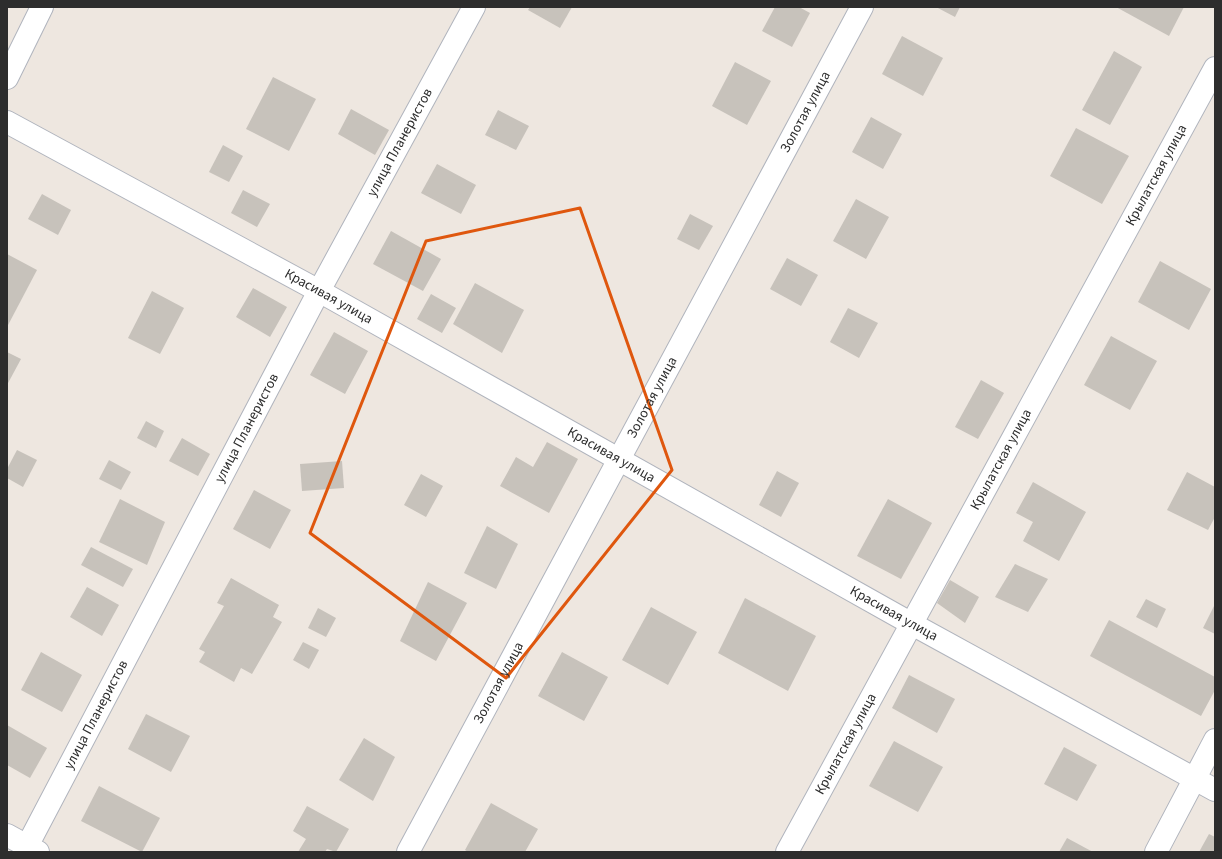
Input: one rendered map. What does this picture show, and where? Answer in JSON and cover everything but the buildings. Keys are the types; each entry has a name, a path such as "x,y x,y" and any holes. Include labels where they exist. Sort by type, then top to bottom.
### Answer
{"street":[{"name":"улица Планеристов","path":"30,850 319,291 474,7"},
{"name":"Золотая улица","path":"408,852 862,7"},
{"path":"7,78 39,8"},
{"name":"Крылатская улица","path":"787,852 1215,68"},
{"name":"Красивая улица","path":"7,122 319,291 912,624 1215,790"},
{"path":"1156,852 1215,740"},
{"path":"7,835 30,850"}],"highlighted area":[{"path":"580,208 672,470 506,678 310,533 426,241"}]}
